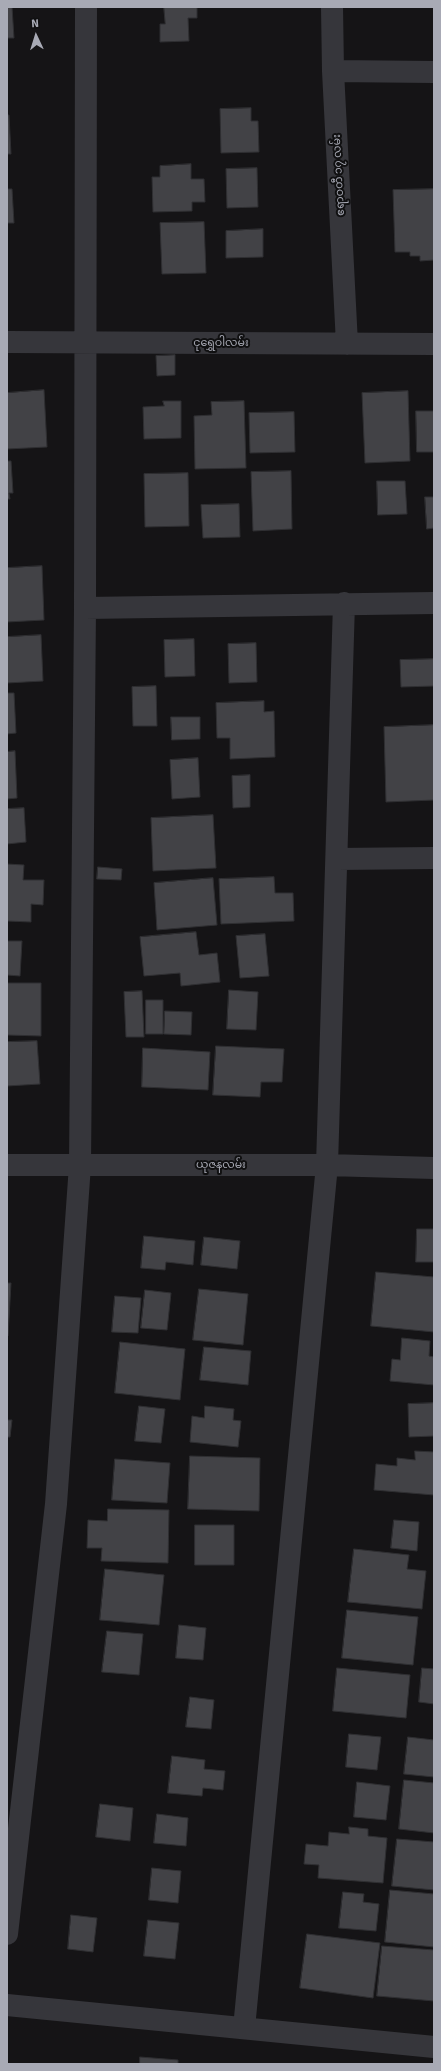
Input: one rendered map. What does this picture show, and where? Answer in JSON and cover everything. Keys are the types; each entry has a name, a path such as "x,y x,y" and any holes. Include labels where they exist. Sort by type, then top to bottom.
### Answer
{"street":[{"path":"7,1934 56,1504 80,1165 85,608 86,7"},
{"name":"ဧရာဝတီ ၁၇ လမ်း","path":"332,7 333,71 347,344"},
{"path":"333,71 434,72"},
{"name":"ငုရွှေဝါလမ်း","path":"7,342 434,344"},
{"path":"85,608 344,603 434,603"},
{"path":"244,2028 327,1165 344,603"},
{"path":"337,859 434,858"},
{"name":"ယုဇနလမ်း","path":"7,1165 327,1165 434,1168"},
{"path":"7,2005 434,2047"}],"building":[{"path":"7,7 12,7 14,38 7,38"},
{"path":"164,7 197,7 197,18 188,18 189,41 160,42 160,24 165,24"},
{"path":"251,108 251,121 258,121 259,152 221,153 220,109"},
{"path":"7,115 9,115 11,154 7,154"},
{"path":"191,164 191,179 204,179 205,202 192,202 192,211 153,212 152,177 160,177 160,166"},
{"path":"257,168 258,207 227,208 226,169"},
{"path":"7,189 12,189 14,223 7,223"},
{"path":"434,189 434,260 420,261 420,256 410,256 410,252 395,252 393,190"},
{"path":"204,222 206,273 162,274 160,223"},
{"path":"263,229 263,257 226,258 226,231"},
{"path":"175,355 175,375 157,376 156,356"},
{"path":"44,390 47,447 7,449 7,393"},
{"path":"408,391 410,461 365,463 362,393"},
{"path":"163,401 181,401 181,438 144,439 143,407 164,406"},
{"path":"244,401 246,468 195,469 194,416 212,415 211,402"},
{"path":"416,411 434,411 434,452 417,452"},
{"path":"294,412 295,452 250,453 249,413"},
{"path":"7,461 11,461 13,493 9,493 10,499 7,499"},
{"path":"291,471 292,529 253,531 251,472"},
{"path":"188,473 189,526 145,527 144,474"},
{"path":"377,481 405,481 407,514 378,515"},
{"path":"425,497 434,497 434,528 427,529"},
{"path":"239,504 240,537 203,538 201,505"},
{"path":"42,566 44,620 7,622 7,568"},
{"path":"41,635 43,681 7,683 7,637"},
{"path":"194,639 195,676 165,677 164,640"},
{"path":"256,643 257,682 229,683 228,644"},
{"path":"434,659 434,686 401,687 400,660"},
{"path":"156,686 157,726 133,726 132,687"},
{"path":"7,693 14,693 16,733 7,734"},
{"path":"264,701 264,712 274,711 275,757 230,759 230,738 217,738 216,703"},
{"path":"171,717 200,717 200,739 172,740"},
{"path":"434,725 434,800 386,802 384,727"},
{"path":"15,751 17,798 7,799 7,752"},
{"path":"198,758 200,797 172,799 170,760"},
{"path":"250,775 250,807 233,808 232,776"},
{"path":"24,808 26,842 7,844 7,809"},
{"path":"213,815 216,868 153,871 151,818"},
{"path":"7,864 24,865 23,880 44,880 43,905 31,904 31,922 7,921"},
{"path":"98,867 122,869 121,880 97,879"},
{"path":"274,877 275,893 293,893 294,921 221,924 219,879"},
{"path":"213,878 217,925 157,930 154,883"},
{"path":"196,932 199,955 217,953 220,982 181,986 180,973 144,976 140,937"},
{"path":"265,934 269,976 240,978 236,936"},
{"path":"7,941 22,941 20,976 7,975"},
{"path":"7,983 41,983 41,1036 7,1035"},
{"path":"229,990 258,992 256,1030 227,1029"},
{"path":"142,991 144,1037 126,1037 124,992"},
{"path":"146,1000 163,1000 163,1034 146,1034"},
{"path":"165,1011 192,1012 191,1035 164,1034"},
{"path":"37,1041 40,1084 7,1086 7,1042"},
{"path":"216,1046 284,1049 282,1082 261,1082 260,1097 213,1095"},
{"path":"143,1048 210,1052 208,1090 142,1087"},
{"path":"417,1229 434,1229 434,1262 416,1262"},
{"path":"144,1236 195,1241 193,1265 166,1262 165,1270 141,1268"},
{"path":"204,1237 240,1241 237,1269 201,1265"},
{"path":"376,1272 434,1277 434,1332 371,1326"},
{"path":"7,1283 11,1283 8,1336 7,1336"},
{"path":"199,1289 248,1294 243,1345 193,1340"},
{"path":"145,1290 171,1293 167,1330 141,1328"},
{"path":"115,1296 141,1298 138,1333 112,1332"},
{"path":"402,1338 430,1341 429,1356 434,1357 434,1385 390,1381 392,1359 400,1360"},
{"path":"120,1342 185,1349 180,1400 115,1393"},
{"path":"204,1347 251,1351 248,1385 200,1380"},
{"path":"434,1403 434,1436 409,1437 408,1404"},
{"path":"139,1406 165,1409 161,1443 135,1441"},
{"path":"205,1406 234,1409 233,1420 241,1421 238,1447 190,1442 192,1416 204,1418"},
{"path":"7,1420 12,1420 10,1437 7,1437"},
{"path":"415,1451 434,1452 434,1495 374,1490 376,1464 397,1466 397,1458 415,1460"},
{"path":"190,1456 260,1458 259,1511 188,1509"},
{"path":"115,1459 170,1463 167,1503 112,1500"},
{"path":"108,1509 169,1510 168,1563 101,1561 102,1548 87,1548 88,1520 107,1521"},
{"path":"394,1520 419,1522 417,1551 391,1548"},
{"path":"195,1525 234,1525 234,1565 195,1565"},
{"path":"354,1549 409,1555 407,1569 426,1571 422,1609 348,1602"},
{"path":"105,1569 164,1575 159,1625 100,1620"},
{"path":"347,1610 418,1617 413,1665 342,1658"},
{"path":"179,1625 206,1628 203,1660 176,1658"},
{"path":"107,1631 143,1634 139,1675 102,1672"},
{"path":"337,1668 410,1675 406,1718 333,1711"},
{"path":"422,1668 434,1669 434,1704 419,1702"},
{"path":"190,1697 214,1700 211,1729 186,1727"},
{"path":"349,1734 381,1737 377,1770 346,1767"},
{"path":"408,1737 434,1740 434,1777 404,1774"},
{"path":"172,1756 205,1760 204,1769 225,1771 223,1790 203,1788 202,1796 168,1793"},
{"path":"404,1780 434,1783 434,1833 399,1829"},
{"path":"357,1782 390,1786 386,1820 354,1817"},
{"path":"100,1804 133,1808 130,1841 96,1837"},
{"path":"157,1814 188,1818 186,1846 154,1843"},
{"path":"349,1827 368,1829 368,1836 387,1838 383,1883 318,1878 319,1865 304,1864 306,1844 328,1846 329,1832 349,1834"},
{"path":"397,1839 434,1842 434,1890 392,1886"},
{"path":"152,1868 181,1871 178,1903 149,1900"},
{"path":"390,1890 434,1894 434,1947 385,1942"},
{"path":"343,1892 364,1894 363,1902 379,1904 376,1931 339,1928"},
{"path":"71,1915 97,1918 93,1952 68,1949"},
{"path":"148,1920 179,1923 175,1959 144,1956"},
{"path":"307,1934 380,1943 373,1998 300,1988"},
{"path":"382,1946 434,1950 434,2001 377,1996"},
{"path":"140,2057 178,2060 178,2064 140,2064"}]}
